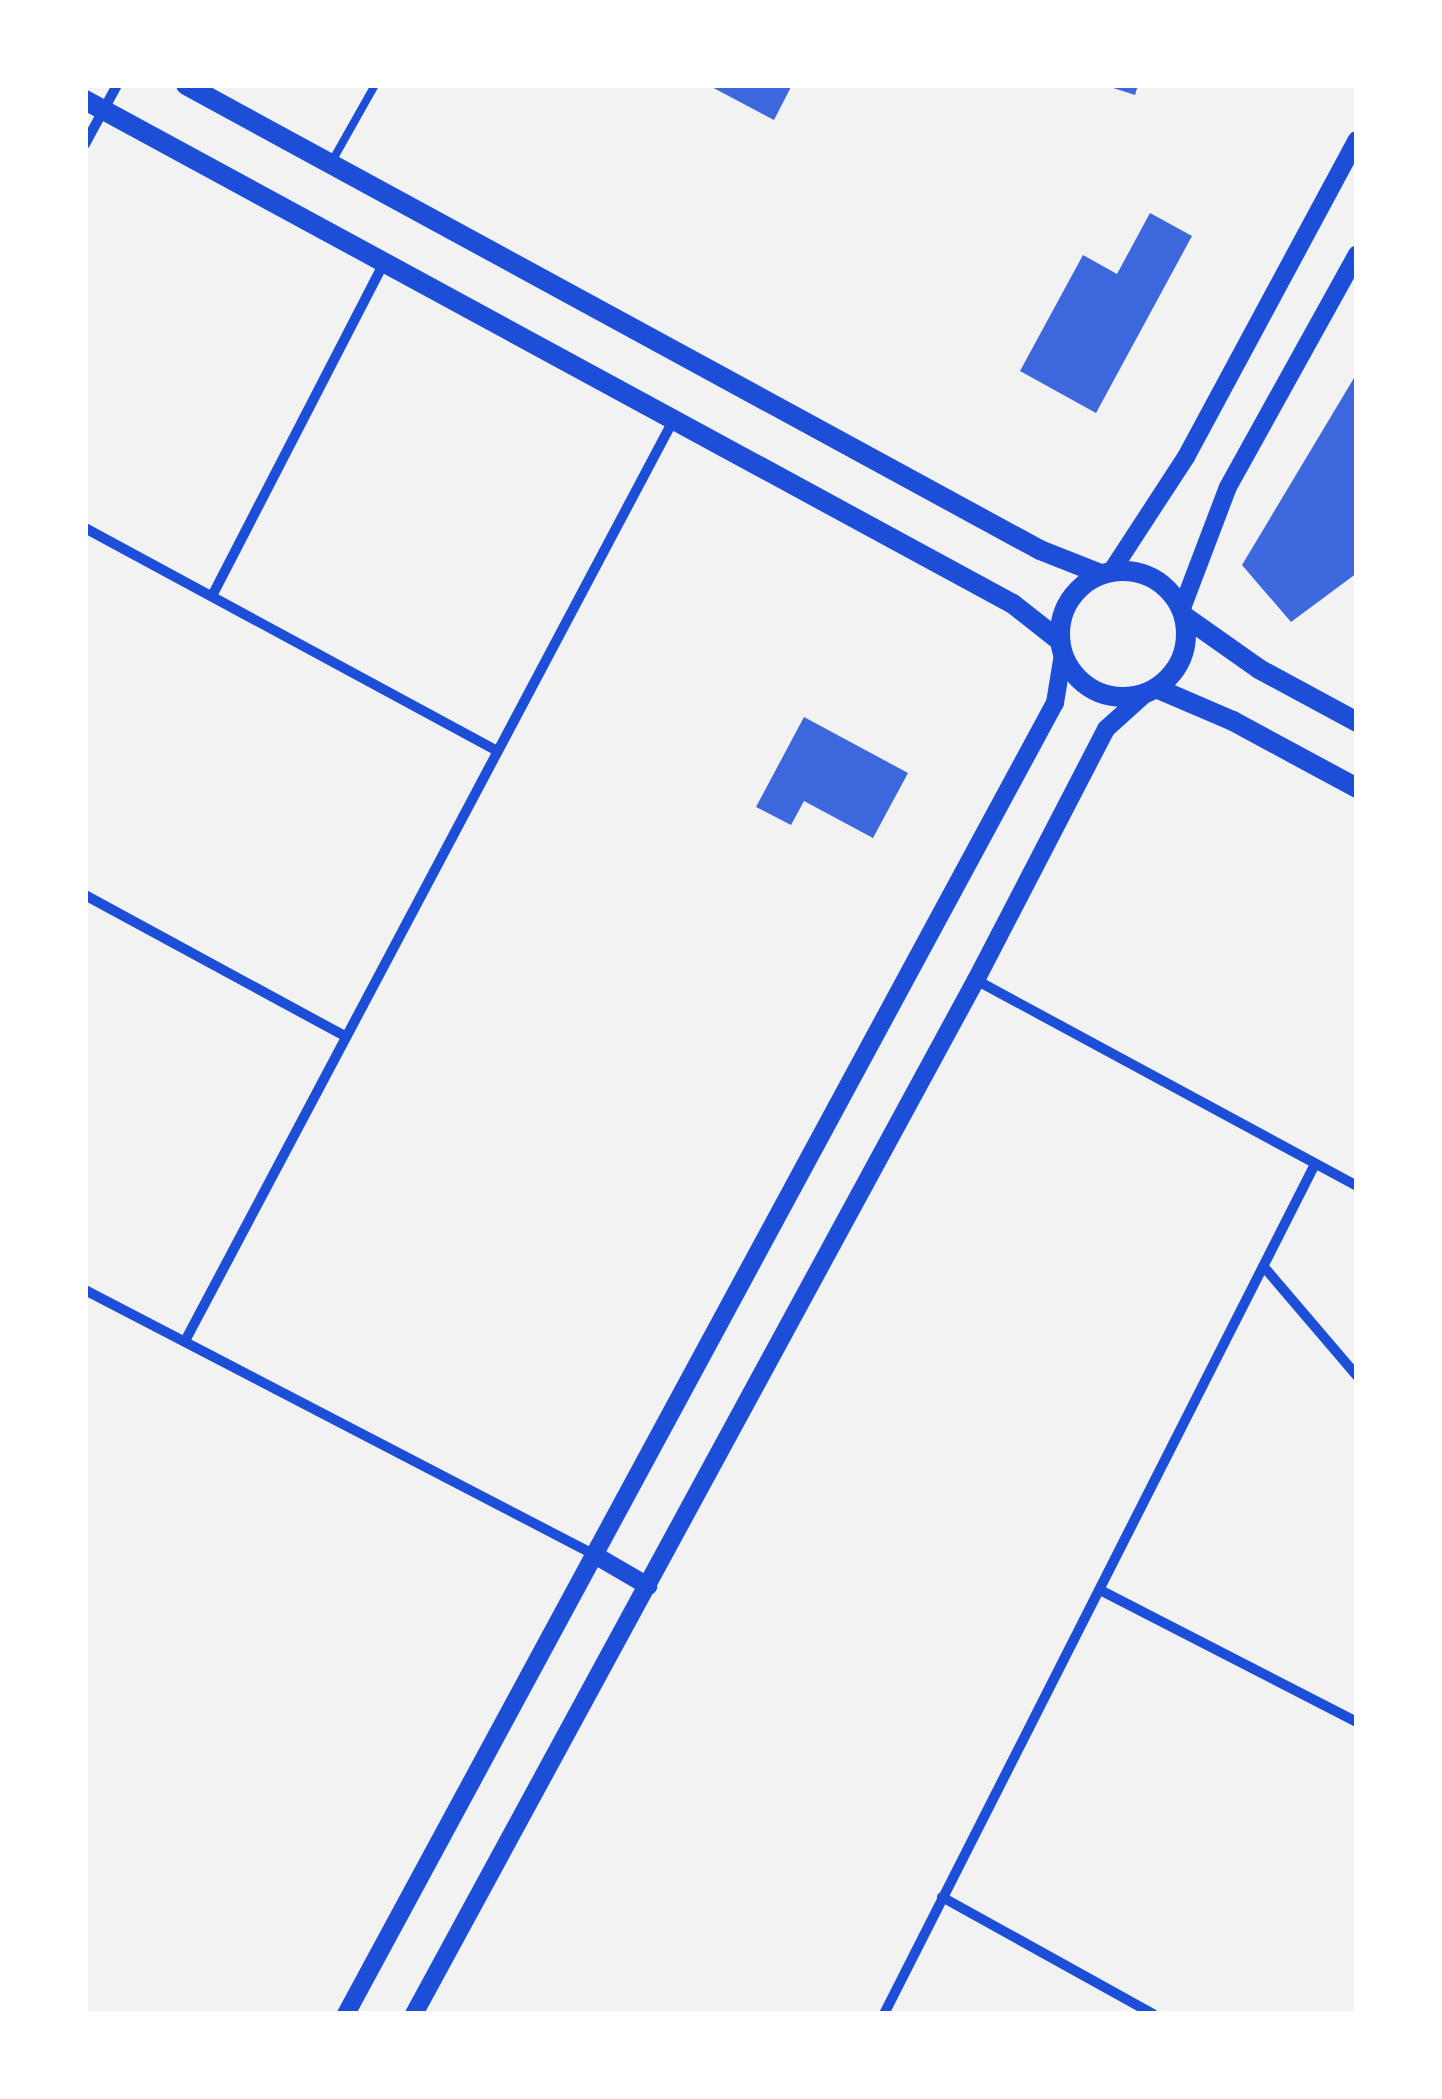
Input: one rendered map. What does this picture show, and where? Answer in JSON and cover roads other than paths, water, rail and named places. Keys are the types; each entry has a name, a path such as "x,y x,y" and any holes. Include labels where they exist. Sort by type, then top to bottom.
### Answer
{"main road":[{"path":"186,85 1040,550 1106,573 1132,571 1153,578 1170,590 1183,612 1259,669 1357,722"},
{"path":"94,106 675,417 1013,604 1061,648 1087,686 1106,695 1151,691 1233,721 1357,788"},
{"path":"1061,648 1069,600 1106,573"},
{"path":"1151,691 1179,664 1185,650 1183,612"}],"street":[{"path":"85,144 94,106 116,85"},
{"path":"1106,573 1186,457 1357,140"},
{"path":"1183,612 1228,487 1357,254"},
{"path":"212,596 385,262"},
{"path":"184,1342 675,417"},
{"path":"85,528 498,751"},
{"path":"346,2014 1056,703 1061,648"},
{"path":"414,2014 976,980 1106,728 1151,691"},
{"path":"85,894 346,1037"},
{"path":"976,980 1357,1186"},
{"path":"884,2014 1316,1164"},
{"path":"1264,1267 1357,1376"},
{"path":"85,1290 648,1586"},
{"path":"1102,1591 1357,1722"},
{"path":"942,1897 1153,2014"}],"lane":[{"path":"331,163 374,85"}]}
